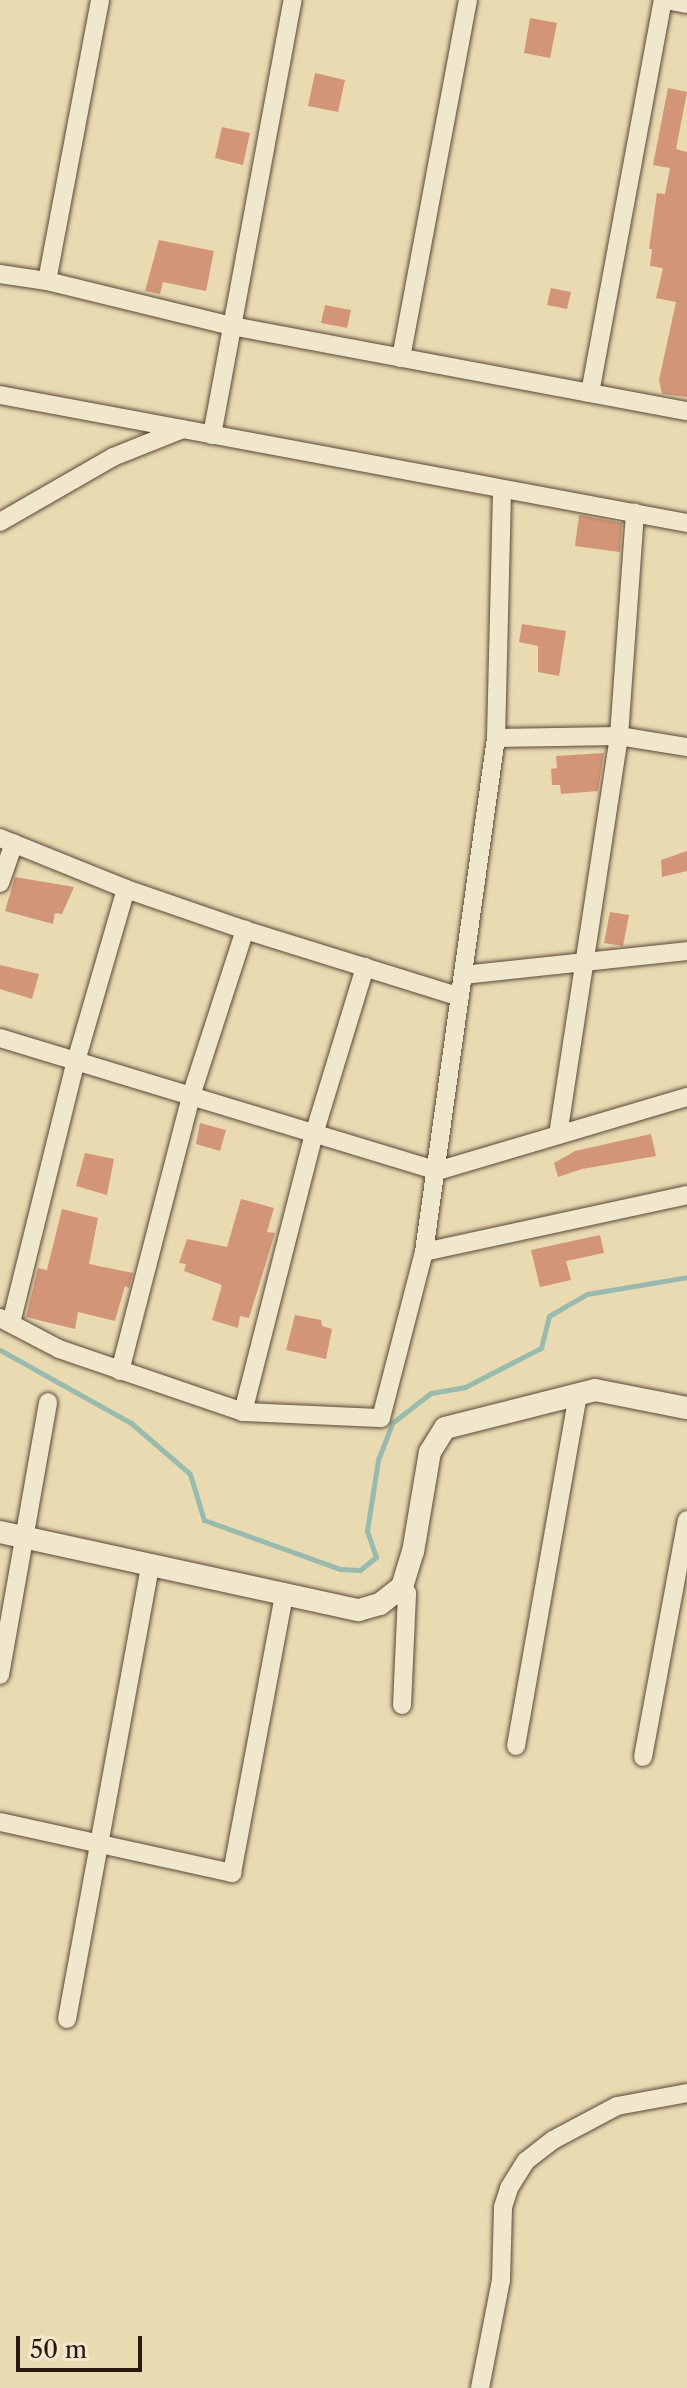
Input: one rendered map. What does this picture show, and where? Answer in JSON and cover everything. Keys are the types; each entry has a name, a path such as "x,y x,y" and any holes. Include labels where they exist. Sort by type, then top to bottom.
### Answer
{"street":[{"path":"47,281 100,0"},
{"path":"212,435 293,0"},
{"path":"401,358 468,0"},
{"path":"590,393 665,0 687,4"},
{"path":"0,274 47,281 232,326 687,411"},
{"path":"0,395 687,523"},
{"path":"0,522 113,457 183,429"},
{"path":"126,889 6,1320 59,1349 243,1412 381,1418 424,1252 496,738 502,489"},
{"path":"558,1135 619,736 635,513"},
{"path":"496,738 619,736 687,747"},
{"path":"0,883 7,841 126,889 245,930 460,997"},
{"path":"120,1371 191,1096 245,930"},
{"path":"463,975 687,951"},
{"path":"243,1412 314,1134 365,967"},
{"path":"0,1038 437,1171 687,1095"},
{"path":"424,1252 687,1195"},
{"path":"0,1532 359,1610 380,1604 402,1587 413,1552 430,1452 445,1428 595,1390 687,1408"},
{"path":"516,1746 578,1394"},
{"path":"0,1675 48,1402"},
{"path":"643,1757 687,1520"},
{"path":"67,2019 150,1565"},
{"path":"402,1587 407,1593 402,1705"},
{"path":"0,1822 232,1873 284,1594"},
{"path":"480,2388 501,2280 503,2207 509,2188 526,2161 553,2140 617,2106 687,2093"}],"building":[{"path":"530,18 557,23 550,58 524,53"},
{"path":"315,73 345,80 338,112 308,106"},
{"path":"668,88 687,92 676,149 687,152 687,397 662,394 659,380 676,302 656,298 663,268 650,266 652,249 649,249 657,193 665,194 670,168 653,165"},
{"path":"222,127 250,133 243,165 215,158"},
{"path":"159,240 214,251 206,291 163,282 160,294 145,291"},
{"path":"551,288 571,292 567,309 547,305"},
{"path":"325,305 351,310 347,328 321,323"},
{"path":"579,515 622,523 620,552 575,546"},
{"path":"522,624 566,631 559,676 538,672 538,646 519,642"},
{"path":"604,753 598,791 561,794 560,785 552,785 551,769 557,768 556,756"},
{"path":"687,851 687,871 662,877 661,860"},
{"path":"15,877 74,887 62,914 55,913 53,924 5,911"},
{"path":"610,912 629,915 623,946 604,943"},
{"path":"0,965 39,974 32,999 0,989"},
{"path":"200,1123 226,1130 220,1151 196,1144"},
{"path":"651,1134 656,1156 582,1169 558,1177 554,1163 575,1151"},
{"path":"85,1153 114,1159 107,1195 76,1186"},
{"path":"241,1199 274,1208 267,1232 275,1233 249,1318 240,1316 238,1328 212,1320 222,1285 184,1271 186,1264 179,1263 187,1239 227,1247"},
{"path":"62,1209 98,1218 89,1264 133,1273 129,1288 125,1286 115,1321 78,1312 75,1329 26,1317 38,1268 47,1270"},
{"path":"600,1235 604,1253 566,1261 571,1280 540,1287 531,1250"},
{"path":"295,1315 321,1320 322,1326 332,1329 326,1359 286,1350"}],"waterway":[{"path":"0,1350 131,1423 190,1474 204,1520 340,1569 360,1570 376,1557 367,1531 378,1460 392,1423 431,1393 465,1387 541,1348 549,1316 587,1294 687,1277"}]}
